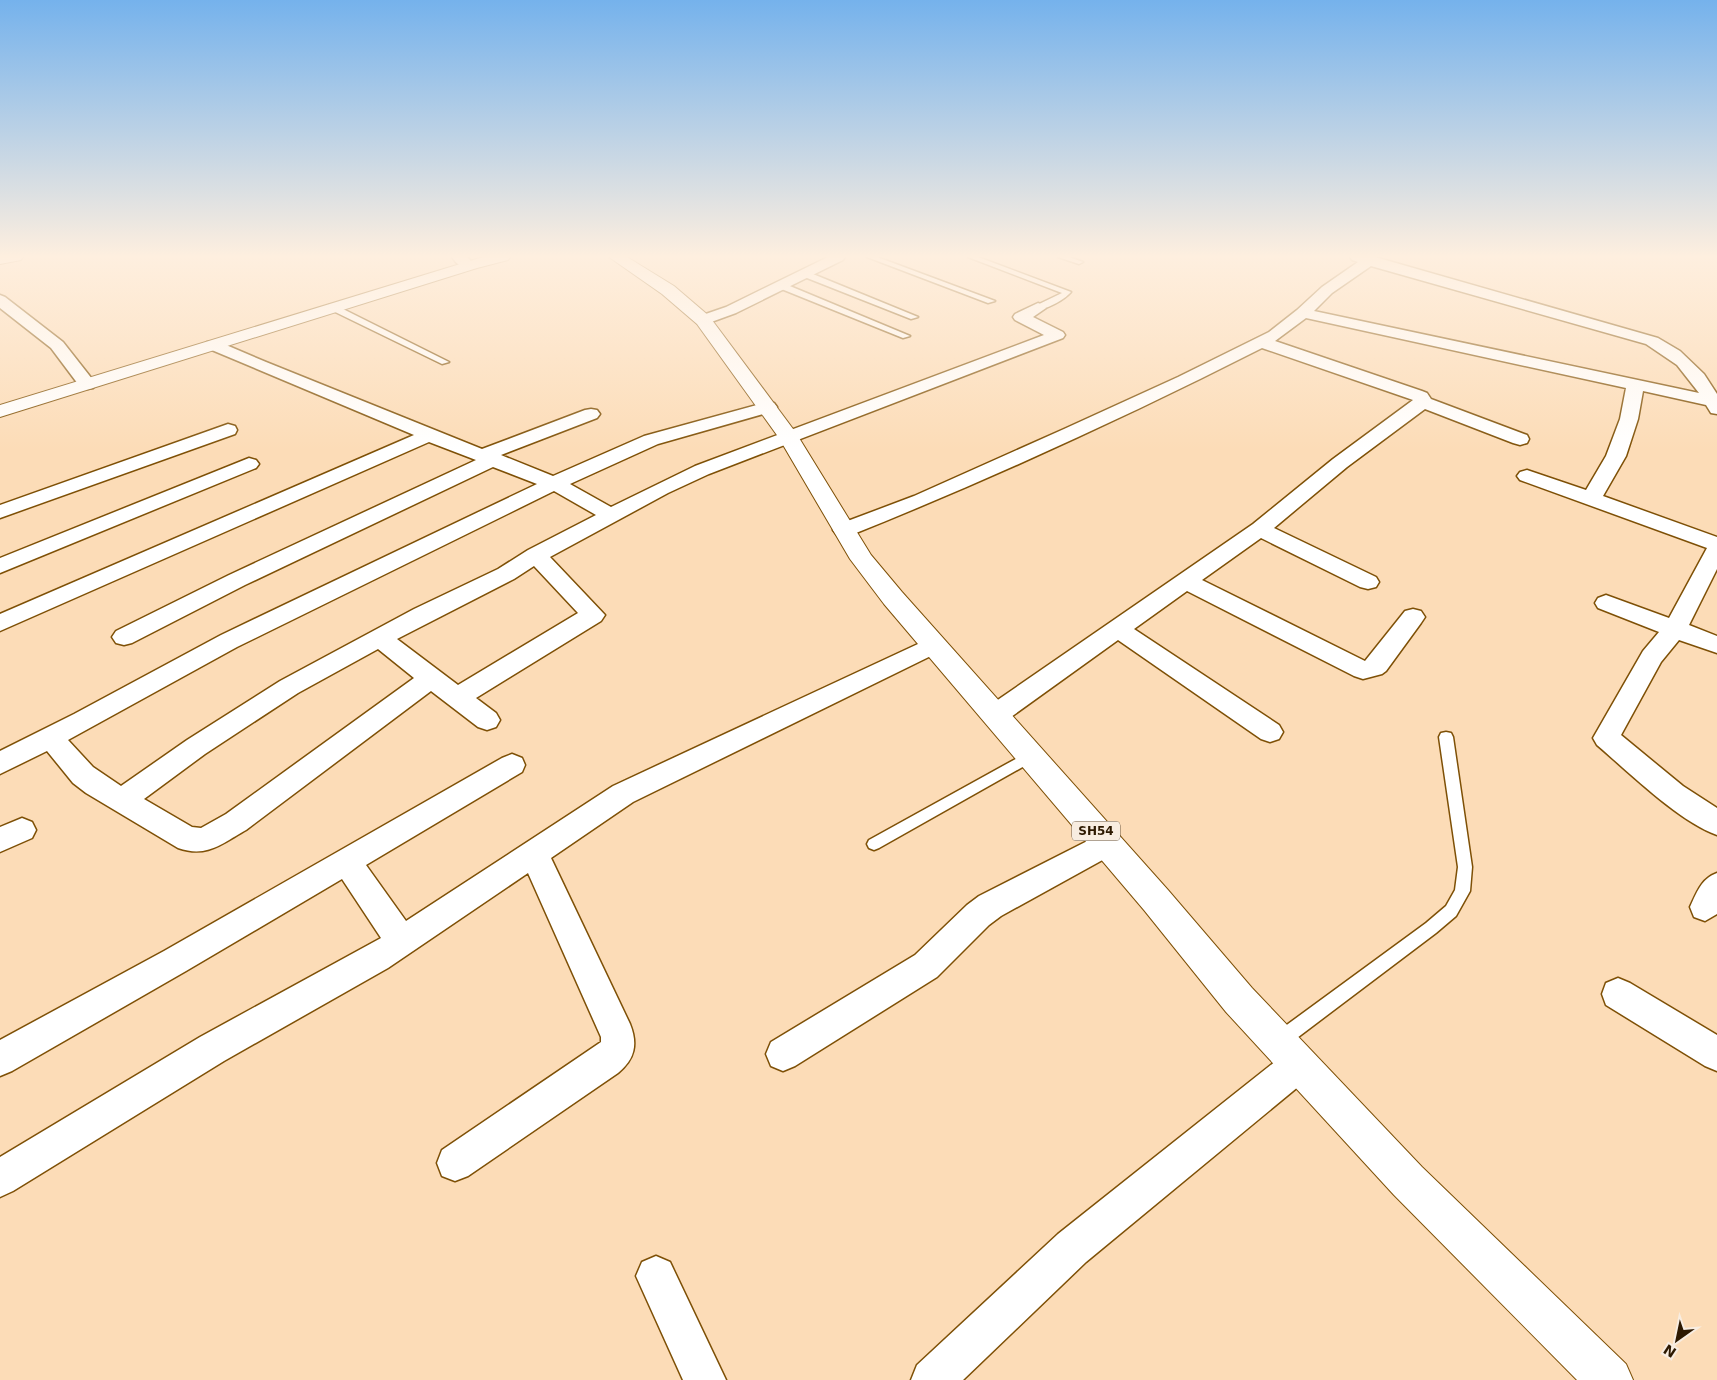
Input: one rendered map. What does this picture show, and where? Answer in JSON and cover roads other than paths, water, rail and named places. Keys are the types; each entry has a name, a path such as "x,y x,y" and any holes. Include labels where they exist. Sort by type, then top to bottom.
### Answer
{"main road":[{"path":"0,411 288,321"},
{"name":"SH54","path":"704,321 790,437 862,559 892,598 1107,843 1239,1000 1408,1180 1602,1377"}],"street":[{"path":"28,321 57,344 87,384"},
{"path":"122,800 196,747 289,687 379,638 506,574 536,555 661,489 702,470 1057,335 1030,321"},
{"path":"844,530 921,500 1071,434 1184,381 1275,335 1292,321"},
{"path":"1341,321 1715,405"},
{"path":"1589,321 1652,341 1670,350 1694,371 1715,405"},
{"path":"1261,342 1416,395 1421,397 1423,402 1520,439"},
{"path":"213,344 260,366 394,419 429,435 556,484 611,515"},
{"path":"1592,498 1616,456 1629,419 1635,386"},
{"path":"995,715 1260,529 1340,463 1423,402"},
{"path":"0,763 51,738 229,641 596,463 651,440 768,407"},
{"path":"124,637 236,580 489,457 590,414"},
{"path":"0,512 228,430"},
{"path":"0,623 429,435"},
{"path":"0,566 249,464"},
{"path":"1527,476 1592,498 1717,546 1675,629 1652,656 1606,738 1673,794 1717,823"},
{"path":"1260,529 1368,582"},
{"path":"456,698 593,614 536,555"},
{"path":"1185,581 1363,670 1373,668 1376,665 1413,617"},
{"path":"1606,603 1717,645"},
{"path":"1118,629 1270,732"},
{"path":"379,638 430,679 487,720"},
{"path":"0,1178 219,1045 340,980 402,942 623,794 933,645"},
{"path":"51,738 83,775 188,839 196,841 212,837 244,816 430,679"},
{"path":"0,1060 175,961 512,765"},
{"path":"783,1054 926,966 978,915 990,906 1107,843"},
{"path":"455,1164 606,1061 617,1050 619,1044 618,1036 534,854"},
{"path":"347,861 402,942"},
{"path":"1618,994 1717,1054"},
{"path":"932,1380 1072,1248 1288,1053"},
{"path":"656,1276 705,1380"}],"lane":[{"path":"360,321 445,362"},
{"path":"870,321 906,336"},
{"path":"1288,1053 1450,911 1462,891 1465,866 1446,738"},
{"path":"874,844 1030,756"}]}
